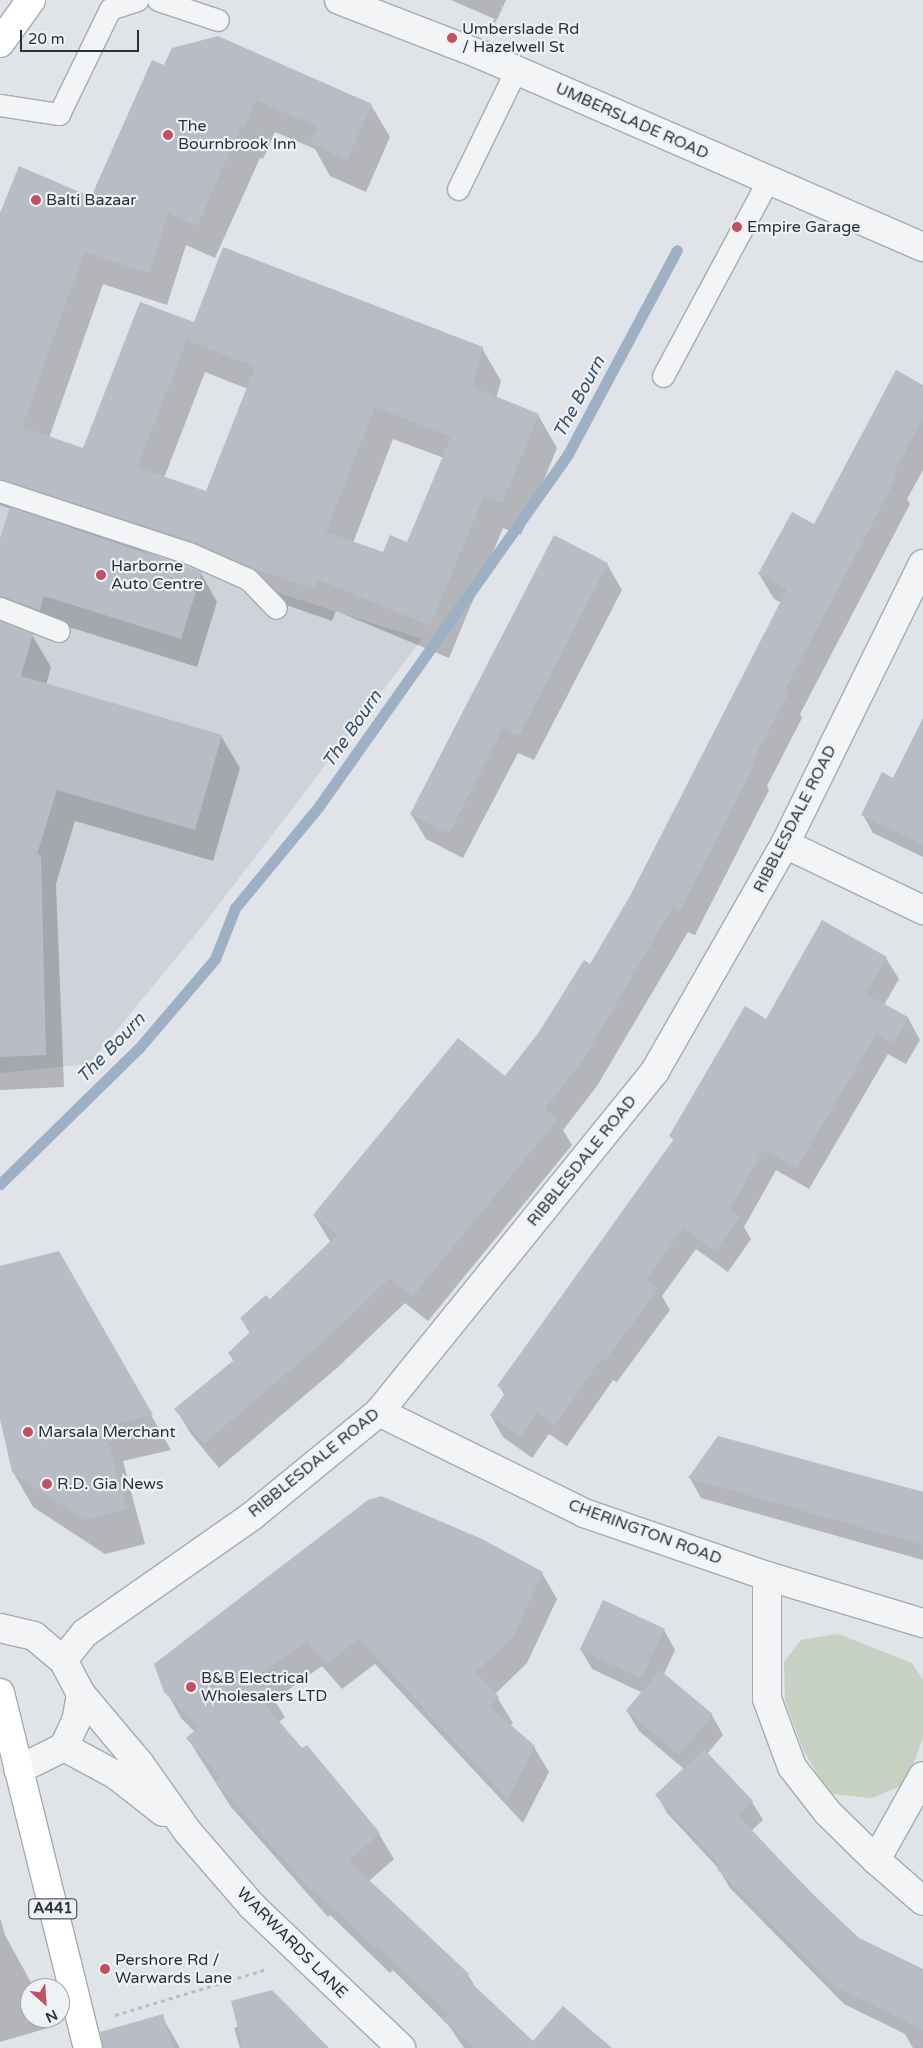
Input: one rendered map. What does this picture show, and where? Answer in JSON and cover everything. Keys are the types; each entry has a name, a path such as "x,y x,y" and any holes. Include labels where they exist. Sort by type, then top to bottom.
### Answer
{"main road":[{"path":"0,43 31,0"},
{"name":"A441","path":"0,1693 85,2036"}],"street":[{"name":"UMBERSLADE ROAD","path":"339,0 516,70 923,247"},
{"name":"RIBBLESDALE ROAD","path":"63,1660 85,1633 252,1516 379,1412 655,1071 785,844 923,564"},
{"path":"785,844 923,910"},
{"name":"CHERINGTON ROAD","path":"379,1412 584,1513 767,1576 923,1622"},
{"path":"767,1576 768,1699 792,1767 828,1813 876,1860 923,1901"},
{"path":"0,1628 34,1636 85,1633"},
{"path":"34,1636 63,1660"},
{"name":"WARWARDS LANE","path":"63,1660 81,1694 140,1764 188,1832 252,1906 303,1958 401,2048"},
{"path":"18,1770 64,1747 76,1721 81,1694"},
{"name":"WARWARDS LANE","path":"64,1747 116,1775 188,1832"},
{"path":"876,1860 923,1776"}],"lane":[{"path":"0,105 60,114 108,4 138,0"},
{"path":"158,0 218,20"},
{"path":"458,188 516,70"},
{"path":"663,376 768,180"},
{"path":"0,491 189,553 248,579 276,608"},
{"path":"0,608 60,631"}],"path":[{"path":"85,2036 303,1958"}],"shaded area":[{"path":"0,504 422,639 204,924 89,1064 0,1073"}],"green space":[{"path":"838,1634 912,1663 923,1680 923,1738 906,1784 872,1798 830,1794 804,1752 785,1701 784,1662 801,1640"}],"building":[{"path":"218,36 372,104 347,160 310,143 318,127 256,100 244,127 241,126 197,226 168,213 149,273 84,252 22,427 83,448 140,302 194,322 223,247 483,347 473,387 539,414 502,503 484,496 430,626 317,579 314,589 255,569 193,541 0,479 0,213 19,166 91,197 152,60 164,65 172,48","holes":["187,340 255,367 206,491 137,467","375,407 451,437 407,542 390,535 383,552 326,532"]},
{"path":"896,370 923,385 923,418 892,476 896,478 785,690 789,692 752,762 755,764 680,911 673,907 583,1060 545,1109 558,1119 412,1297 390,1278 322,1343 204,1444 174,1409 234,1360 228,1353 251,1331 240,1318 266,1295 270,1299 337,1235 313,1215 458,1038 505,1076 539,1032 584,960 590,964 630,896 787,589 758,574 792,512 814,524"},
{"name":"Harborne Auto Centre","path":"10,507 202,572 181,639 44,596 40,610 0,596 0,539"},
{"path":"554,535 608,563 519,736 503,728 449,834 410,814"},
{"path":"0,621 33,634 21,676 222,735 195,830 57,790 37,854 41,855 46,1055 0,1057"},
{"path":"923,718 923,845 861,815 882,772 893,778"},
{"path":"822,920 887,957 866,994 908,1017 894,1044 876,1034 797,1168 763,1150 730,1210 740,1217 715,1251 683,1228 647,1280 659,1288 604,1362 601,1359 555,1426 537,1413 520,1437 490,1415 506,1392 497,1386 674,1139 669,1136 745,1006 766,1019"},
{"path":"59,1251 153,1415 104,1426 126,1509 84,1520 12,1472 0,1419 0,1266"},
{"path":"718,1436 923,1492 923,1545 688,1478"},
{"path":"381,1496 482,1539 543,1572 513,1637 476,1672 499,1697 490,1707 535,1746 508,1799 359,1639 327,1664 307,1641 258,1676 271,1691 261,1700 302,1748 307,1745 380,1833 349,1861 469,1974 466,1978 533,2041 563,2006 612,2048 474,2048 444,2019 448,2014 377,1946 375,1948 315,1891 312,1892 215,1781 220,1777 186,1738 199,1727 164,1692 154,1664 368,1500"},
{"path":"603,1600 665,1629 641,1679 580,1650"},
{"path":"660,1670 713,1714 679,1755 626,1711"},
{"path":"704,1749 753,1801 738,1815 807,1889 859,1938 923,1969 923,2030 833,1986 717,1869 720,1865 655,1795"},
{"path":"272,1990 328,2048 243,2048 231,2001"},
{"path":"163,2014 173,2048 103,2048 100,2032"}],"waterway":[{"name":"The Bourn","path":"0,1184 139,1048 215,959 235,908 319,806 568,454 677,250"}],"place":[{"name":"Umberslade Rd / Hazelwell St","path":"452,38"},
{"name":"The Bournbrook Inn","path":"168,135"},
{"name":"Balti Bazaar","path":"36,200"},
{"name":"Empire Garage","path":"737,227"},
{"name":"Harborne Auto Centre","path":"101,575"},
{"name":"Marsala Merchant","path":"28,1432"},
{"name":"R.D. Gia News","path":"47,1484"},
{"name":"B&B Electrical Wholesalers LTD","path":"191,1687"},
{"name":"Pershore Rd / Warwards Lane","path":"105,1969"}]}
